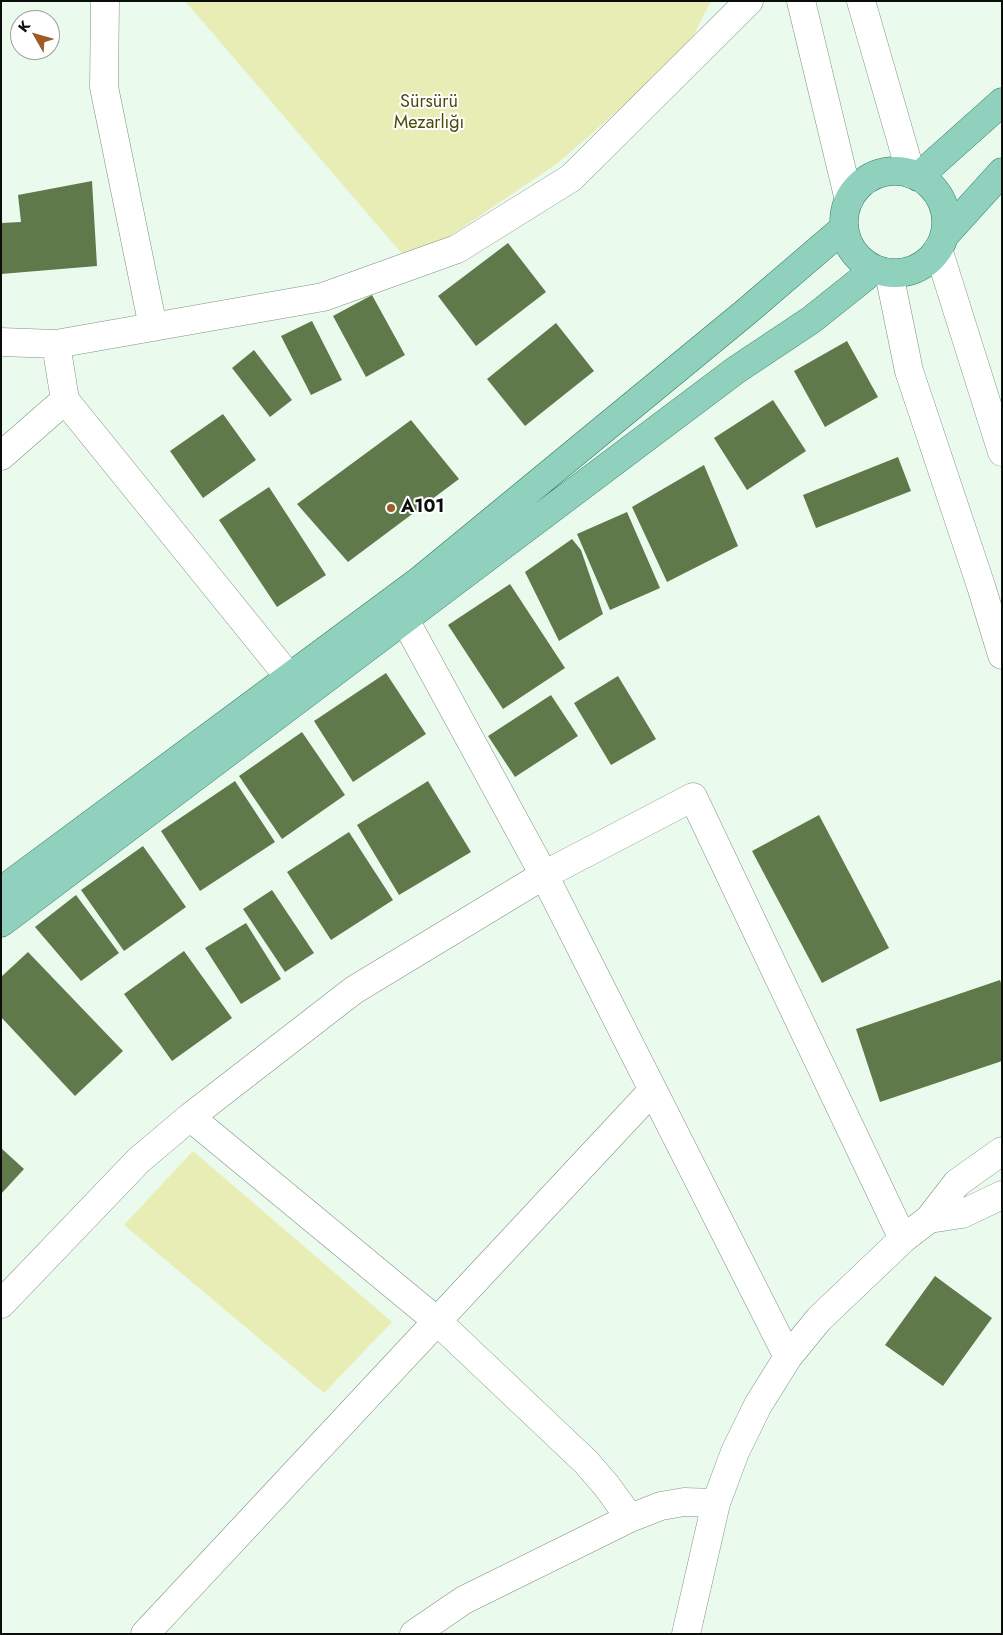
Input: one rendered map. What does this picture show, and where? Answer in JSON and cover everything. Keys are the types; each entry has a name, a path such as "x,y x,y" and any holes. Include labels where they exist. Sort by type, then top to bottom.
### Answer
{"main road":[{"path":"914,176 1002,102"},
{"path":"941,243 946,221 943,205 936,192 925,181 896,171 882,173 868,179 857,188 849,200 844,214 844,228 854,253 864,263 882,271 903,273 917,268 929,260 941,243 1002,172"},
{"path":"1,891 419,581 746,312 844,228"},
{"path":"1,923 736,370 882,271"}],"street":[{"path":"105,1 104,87 153,327"},
{"path":"1,342 56,344 323,297 457,249 571,178 749,1"},
{"path":"801,1 849,200"},
{"path":"861,1 914,176"},
{"path":"941,243 1002,452"},
{"path":"882,271 909,371 981,586 1002,655"},
{"path":"56,344 65,400 289,677"},
{"path":"1,456 65,400"},
{"path":"405,620 544,875 788,1356"},
{"path":"1,1304 139,1160 190,1116 354,990 544,875 693,797 903,1239"},
{"path":"145,1634 652,1091"},
{"path":"190,1116 437,1321 586,1462 606,1485 630,1518"},
{"path":"686,1634 716,1503 735,1452 758,1405 788,1356 819,1318 903,1239 929,1219 957,1183 1002,1152"},
{"path":"929,1219 962,1214 1002,1195"},
{"path":"414,1634 464,1600 630,1518 661,1506 684,1502 716,1503"}],"green space":[{"name":"Sürsürü Mezarlığı","path":"185,1 711,1 685,52 558,163 438,244 403,255"},
{"path":"193,1151 392,1322 324,1393 124,1225"}],"building":[{"path":"92,181 97,266 1,274 1,223 21,222 18,195"},
{"path":"508,243 546,292 476,346 438,296"},
{"path":"372,295 405,355 366,377 333,316"},
{"path":"312,321 342,380 311,395 281,336"},
{"path":"556,323 594,371 525,426 487,379"},
{"path":"847,341 878,397 825,427 794,371"},
{"path":"254,350 292,400 270,417 232,368"},
{"path":"773,400 806,451 747,490 714,438"},
{"path":"223,414 256,460 203,498 170,451"},
{"path":"411,420 459,479 348,562 297,504"},
{"path":"898,457 911,491 816,528 803,495"},
{"path":"704,465 738,546 667,582 632,507"},
{"path":"269,487 326,575 277,607 219,520"},
{"path":"627,512 660,588 610,610 577,534"},
{"path":"572,539 581,550 603,614 559,641 525,572"},
{"path":"510,584 565,668 503,709 448,625"},
{"path":"386,673 426,734 353,782 314,721"},
{"path":"618,676 656,739 611,765 574,703"},
{"path":"551,695 578,736 515,777 488,736"},
{"path":"302,732 345,795 282,839 239,776"},
{"path":"235,781 275,842 200,891 161,831"},
{"path":"428,781 471,852 399,895 357,825"},
{"path":"819,815 889,948 822,983 752,851"},
{"path":"349,832 393,900 331,940 287,872"},
{"path":"143,846 186,907 124,951 81,890"},
{"path":"272,890 314,953 285,972 243,909"},
{"path":"76,895 119,953 81,981 35,927"},
{"path":"246,923 281,979 241,1004 205,948"},
{"path":"184,951 232,1018 172,1061 124,994"},
{"path":"28,952 123,1051 75,1096 1,1017 1,977"},
{"path":"1000,980 1002,986 1002,1061 880,1102 856,1029"},
{"path":"1,1148 24,1169 1,1194"},
{"path":"935,1276 992,1318 943,1386 885,1345"}],"place":[{"name":"A101","path":"391,508"}]}
